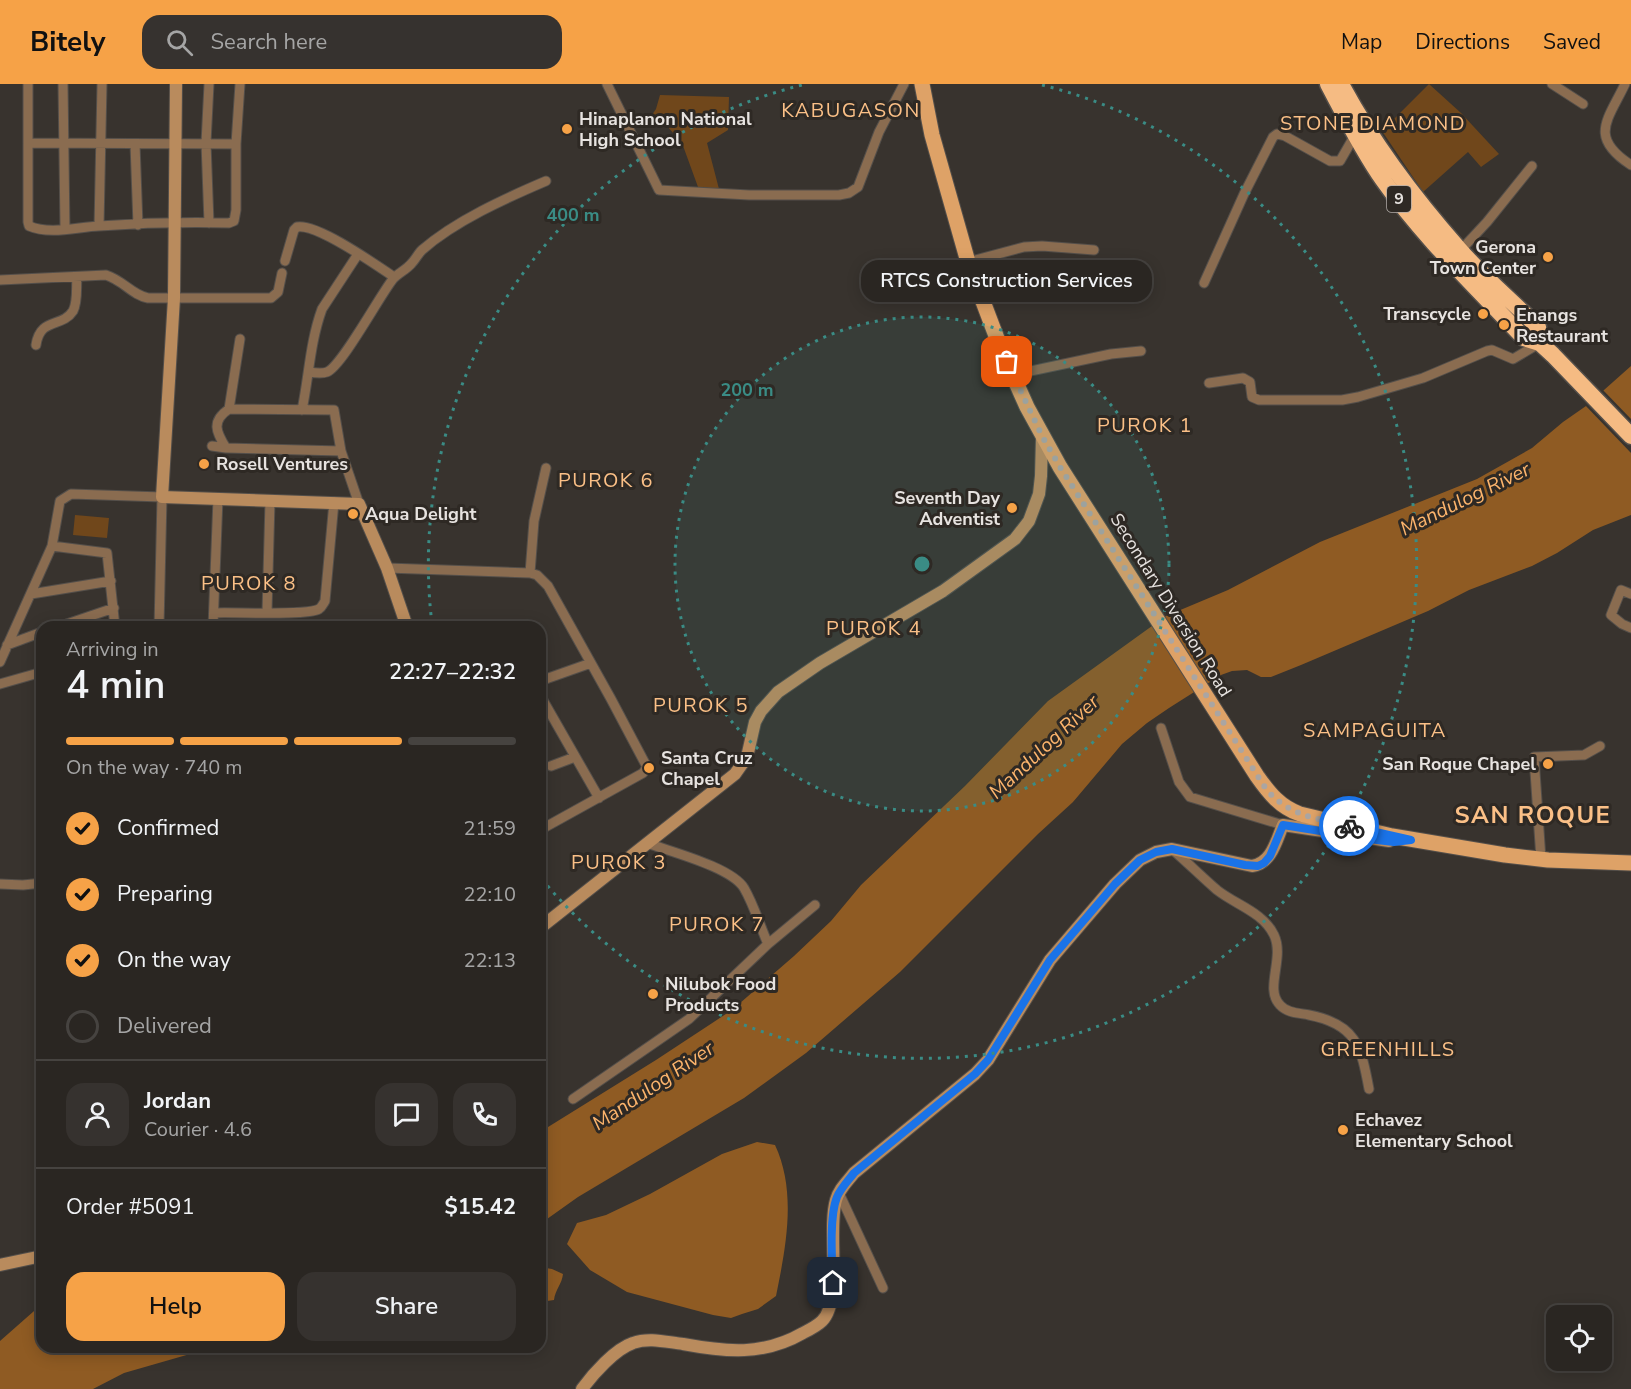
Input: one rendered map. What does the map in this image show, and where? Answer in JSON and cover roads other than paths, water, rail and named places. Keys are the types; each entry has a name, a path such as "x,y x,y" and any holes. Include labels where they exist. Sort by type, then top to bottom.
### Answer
{"highway":[{"name":"9","path":"1328,84 1355,135 1384,181 1423,229 1538,327 1540,343"},
{"name":"9","path":"1341,84 1394,170 1476,287 1524,338 1540,343 1553,355 1631,436"}],"main road":[{"name":"Secondary Diversion Road","path":"922,84 935,145 968,262 1012,375 1042,436 1095,522 1272,796 1291,811 1309,817 1411,840 1541,859 1631,863"}],"street":[{"path":"28,84 29,226 38,229 229,223 236,219 236,144 240,84"},
{"path":"63,84 65,229"},
{"path":"99,226 102,84"},
{"path":"159,621 162,497 174,298 176,84"},
{"path":"209,84 206,142 209,223"},
{"path":"607,84 658,190 749,195 839,195 854,191 858,187 883,124 904,84"},
{"path":"1552,84 1583,104"},
{"path":"1625,84 1605,123 1604,134 1607,143 1631,165"},
{"path":"1204,283 1249,183 1273,137 1277,134 1285,136 1330,161 1340,162 1355,135"},
{"path":"28,143 206,142 236,144"},
{"path":"135,144 138,225"},
{"path":"1455,255 1487,222 1532,166"},
{"path":"309,372 319,373 331,369 347,350 394,277 410,265 422,251 448,231 518,193 546,181"},
{"path":"285,261 294,231 302,226 314,229 394,277"},
{"path":"968,262 1024,247 1094,250"},
{"path":"302,410 312,345 322,309 358,254"},
{"path":"0,280 106,275 118,279 140,297 271,298 278,292 282,273"},
{"path":"36,345 37,337 43,328 67,316 74,309 77,277"},
{"path":"229,409 240,339"},
{"path":"1209,383 1243,378 1250,382 1252,397 1259,400 1342,400 1392,388 1444,370 1487,351 1492,350 1513,359 1540,343"},
{"path":"1012,375 1111,354 1141,351"},
{"path":"226,448 217,431 216,421 229,409 334,410 341,451 359,504 387,568 405,621"},
{"path":"546,923 728,781 742,767 747,757 754,722 760,711 778,692 820,663 943,591 1015,539 1029,521 1039,494 1042,436"},
{"path":"212,446 341,451"},
{"path":"530,573 534,521 546,468"},
{"path":"0,662 52,546 60,501 67,496 76,494 359,504"},
{"path":"214,621 218,498"},
{"path":"267,612 270,501"},
{"path":"215,613 292,613 317,610 325,602 334,502"},
{"path":"52,546 107,553 115,621"},
{"path":"387,568 530,573 537,575 548,586 647,768 643,773 546,827"},
{"path":"31,594 111,581"},
{"path":"1631,594 1621,590 1611,615 1631,628"},
{"path":"76,621 114,608"},
{"path":"7,645 36,635"},
{"path":"546,679 591,663"},
{"path":"0,684 36,674"},
{"path":"546,706 599,798"},
{"path":"1161,728 1174,770 1182,787 1194,799 1283,825 1394,842 1411,840"},
{"path":"1541,859 1534,757 1584,755 1600,746"},
{"path":"551,766 575,757"},
{"path":"582,1389 608,1361 632,1343 651,1340 745,1351 770,1348 795,1338 821,1322 829,1313 833,1300 832,1250 835,1203 839,1193 854,1173 975,1074 988,1060 1050,960 1128,870 1146,856 1163,849 1258,866 1270,856 1283,825"},
{"path":"647,843 721,870 736,878 744,888 768,944"},
{"path":"1172,849 1218,890 1257,915 1269,927 1274,934 1278,950 1273,980 1277,1002 1290,1011 1331,1020 1344,1028 1362,1054 1369,1089"},
{"path":"0,884 36,884"},
{"path":"573,1099 689,1019 768,944 815,905"},
{"path":"839,1193 883,1288"},
{"path":"0,1265 36,1257"}],"water":[{"name":"Mandulog River","path":"1631,366 1631,515 1593,530 1532,566 1469,590 1428,611 1301,665 1271,677 1261,677 1247,670 1232,671 1221,675 1169,708 1122,744 1073,802 900,972 806,1053 744,1098 578,1197 546,1220 546,1128 732,1010 831,921 861,885 965,786 1048,701 1166,616 1228,590 1320,542 1477,479 1532,448 1586,406"},
{"path":"757,1142 775,1145 782,1163 788,1201 786,1239 776,1296 758,1309 731,1318 627,1292 590,1270 567,1244 577,1223 606,1215 650,1194 722,1154"},
{"path":"546,1268 563,1274 554,1300 546,1301"},
{"path":"36,1309 36,1353 194,1353 124,1373 93,1389 0,1389 0,1341"}],"place":[{"name":"Hinaplanon National High School","path":"567,129"},
{"name":"Gerona Town Center","path":"1548,257"},
{"name":"Transcycle","path":"1483,314"},
{"name":"Enangs Restaurant","path":"1504,325"},
{"name":"RTCS Construction Services","path":"1007,362"},
{"name":"Rosell Ventures","path":"204,464"},
{"name":"Seventh Day Adventist","path":"1012,508"},
{"name":"Aqua Delight","path":"353,514"},
{"name":"San Roque Chapel","path":"1548,764"},
{"name":"Santa Cruz Chapel","path":"649,768"},
{"name":"Nilubok Food Products","path":"653,994"},
{"name":"Echavez Elementary School","path":"1343,1130"}],"district":[{"name":"KABUGASON","path":"851,110"},
{"name":"STONE DIAMOND","path":"1373,123"},
{"name":"PUROK 1","path":"1145,425"},
{"name":"PUROK 6","path":"606,480"},
{"name":"PUROK 8","path":"249,583"},
{"name":"PUROK 4","path":"874,628"},
{"name":"PUROK 5","path":"701,705"},
{"name":"SAMPAGUITA","path":"1375,730"},
{"name":"SAN ROQUE","path":"1533,815"},
{"name":"PUROK 3","path":"619,862"},
{"name":"PUROK 7","path":"717,924"},
{"name":"GREENHILLS","path":"1388,1049"}]}
